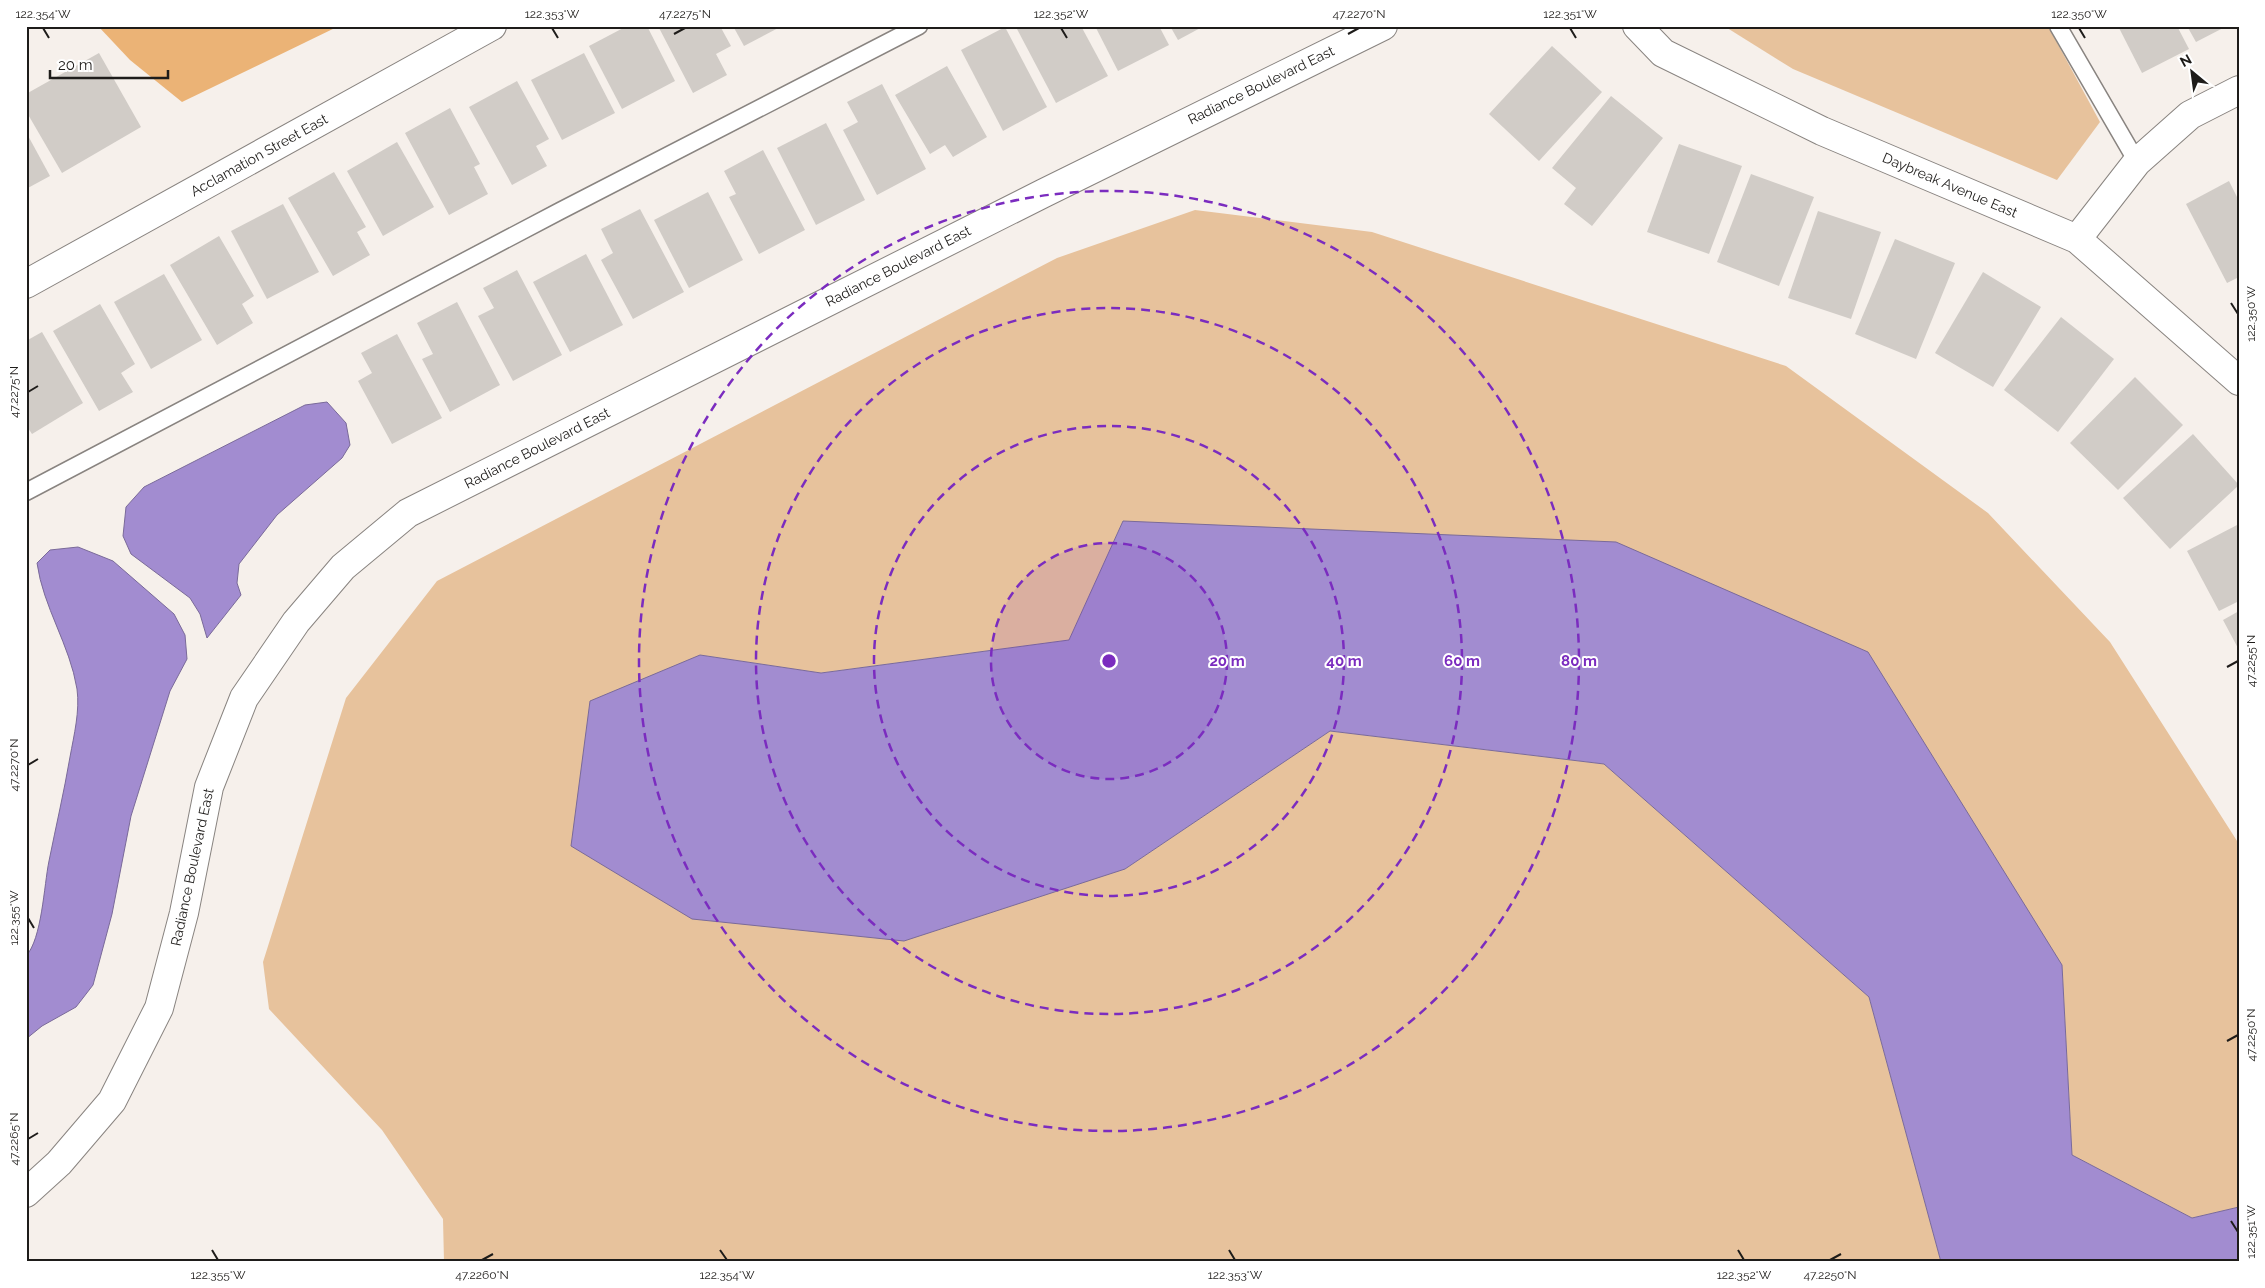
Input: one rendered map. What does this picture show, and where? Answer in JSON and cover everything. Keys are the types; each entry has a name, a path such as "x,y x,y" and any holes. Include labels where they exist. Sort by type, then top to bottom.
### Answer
{"street":[{"name":"Acclamation Street East","path":"26,284 492,26"},
{"name":"Radiance Boulevard East","path":"26,1194 59,1163 112,1101 159,1008 184,913 209,788 244,698 296,622 343,567 408,513 1044,192 1383,26"},
{"name":"Daybreak Avenue East","path":"1637,26 1663,53 1822,131 2077,239 2239,381"},
{"path":"2077,239 2137,162 2190,114 2239,90"}],"lane":[{"path":"26,492 560,211 919,26"},
{"path":"2058,26 2137,162"}],"shaded area":[{"path":"98,26 339,26 182,102 130,60"},
{"path":"1724,26 2048,26 2100,122 2057,180 1793,69"},
{"path":"1195,210 1372,232 1786,366 1988,513 2110,642 2239,844 2239,1207 2192,1218 2072,1155 2062,965 1123,521 1069,640 820,673 700,655 1125,869 1330,731 1604,764 1869,997 1941,1262 444,1262 443,1219 382,1130 269,1009 263,962 346,698 437,581 1057,258"},
{"path":"327,402 346,423 350,445 342,458 277,515 239,564 237,583 241,595 207,638 200,614 190,598 131,554 123,536 126,507 144,487 305,405"},
{"path":"1123,521 1616,542 1868,652 2062,965 2072,1155 2192,1218 2239,1207 2239,1262 1941,1262 1869,997 1604,764 1330,731 1125,869 904,941 692,919 571,846 590,701 700,655 821,673 1069,640"},
{"path":"78,547 113,561 174,614 185,635 187,659 170,691 131,816 112,914 93,985 76,1007 42,1026 26,1039 26,956 36,937 42,911 49,861 75,732 78,706 74,673 45,595 37,563 50,550"}],"building":[{"path":"627,26 647,26 675,81 622,109 589,46"},
{"path":"658,26 720,26 731,46 716,54 727,75 693,93"},
{"path":"733,26 782,26 744,46"},
{"path":"1022,26 1081,26 1108,76 1056,103 1017,29"},
{"path":"1095,26 1159,26 1169,45 1118,71"},
{"path":"1170,26 1204,26 1178,40"},
{"path":"2118,26 2177,26 2189,49 2142,73"},
{"path":"2187,26 2227,26 2196,42"},
{"path":"1005,27 1047,107 1003,131 961,50"},
{"path":"1552,46 1602,92 1539,161 1489,114"},
{"path":"99,53 141,127 62,173 26,111 26,94"},
{"path":"584,53 615,113 562,140 531,80"},
{"path":"947,66 987,137 953,157 945,145 930,154 895,95"},
{"path":"517,81 549,139 536,146 547,166 512,185 469,107"},
{"path":"882,84 926,169 877,195 843,130 858,122 847,102"},
{"path":"1611,96 1663,138 1592,226 1564,204 1576,188 1552,168"},
{"path":"450,108 480,164 474,167 488,194 449,215 405,133"},
{"path":"826,123 865,200 816,225 777,148"},
{"path":"26,132 50,176 26,189"},
{"path":"397,142 434,207 383,236 347,171"},
{"path":"1679,144 1742,166 1709,254 1647,232"},
{"path":"763,150 805,230 759,254 729,197 736,194 724,171"},
{"path":"334,172 366,227 357,232 370,255 333,276 288,198"},
{"path":"1751,174 1814,197 1779,286 1717,262"},
{"path":"2229,181 2239,201 2239,277 2227,283 2186,204"},
{"path":"708,192 743,260 689,288 654,220"},
{"path":"283,204 319,272 267,299 231,231"},
{"path":"640,209 684,292 633,319 601,260 613,253 601,229"},
{"path":"1818,211 1881,232 1851,319 1788,298"},
{"path":"219,236 254,296 242,304 253,323 217,345 170,265"},
{"path":"1895,239 1955,263 1916,359 1855,334"},
{"path":"586,254 623,325 570,352 533,282"},
{"path":"517,270 562,355 513,381 478,316 494,308 483,288"},
{"path":"1983,272 2041,307 1993,387 1935,353"},
{"path":"164,274 202,340 151,369 114,302"},
{"path":"457,302 500,385 450,412 422,359 433,354 417,323"},
{"path":"100,304 135,364 121,373 133,392 99,411 53,331"},
{"path":"2061,317 2114,359 2058,432 2004,390"},
{"path":"42,332 83,403 32,434 26,425 26,341"},
{"path":"397,334 442,418 392,444 358,381 372,373 361,353"},
{"path":"2135,377 2183,425 2118,490 2070,443"},
{"path":"2193,434 2239,485 2170,549 2123,498"},
{"path":"2239,524 2239,601 2219,611 2187,551"},
{"path":"2239,611 2239,650 2223,620"}]}
